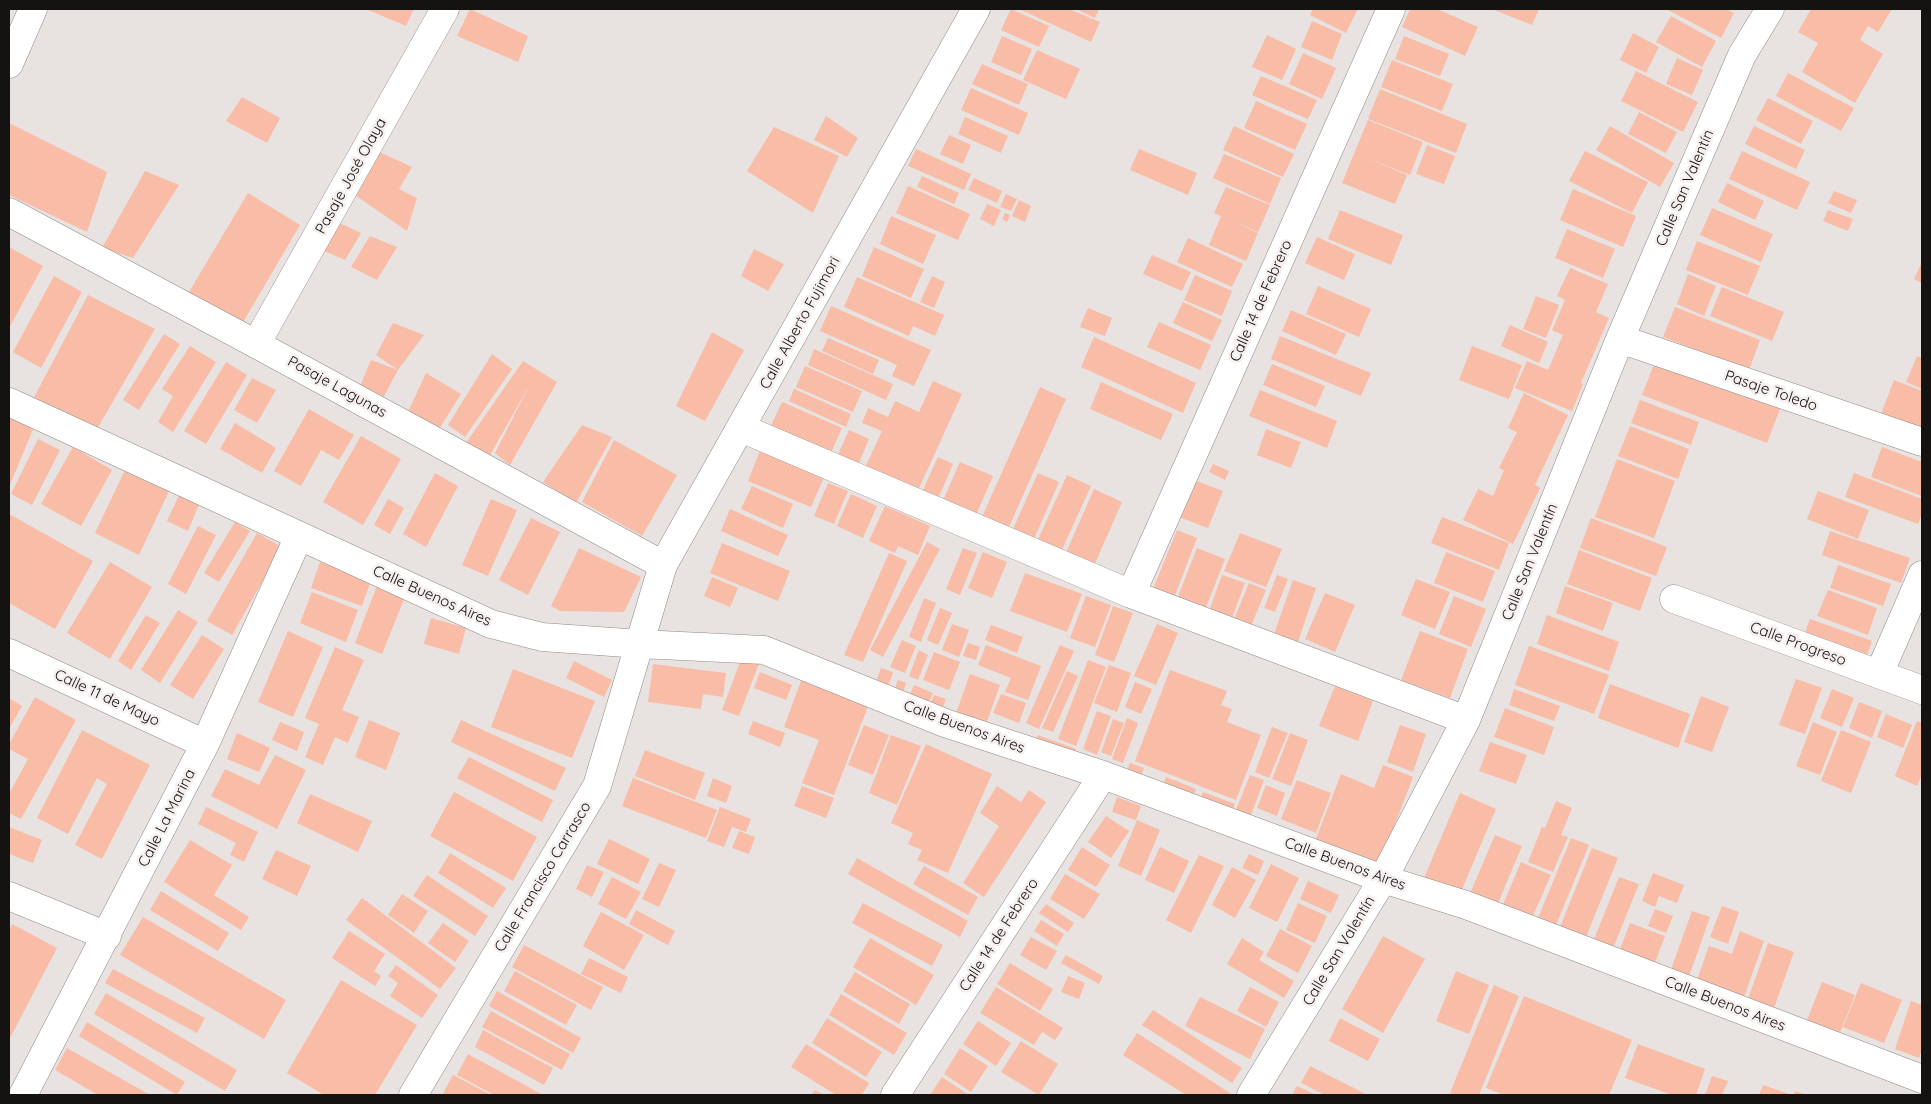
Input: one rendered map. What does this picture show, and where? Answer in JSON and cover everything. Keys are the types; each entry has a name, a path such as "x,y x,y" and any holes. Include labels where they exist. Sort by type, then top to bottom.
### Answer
{"street":[{"path":"9,64 33,9"},
{"name":"Pasaje José Olaya","path":"256,344 445,9"},
{"name":"Calle Alberto Fujimori","path":"640,644 663,565 976,9"},
{"name":"Calle 14 de Febrero","path":"1131,594 1391,9"},
{"name":"Calle San Valentín","path":"1251,1095 1383,879 1466,720 1620,339 1742,55 1770,9"},
{"name":"Pasaje Lagunas","path":"9,212 663,565"},
{"name":"Pasaje Toledo","path":"1620,339 1922,442"},
{"name":"Calle Buenos Aires","path":"9,402 491,624 542,636 640,644 764,650 945,723 1103,775 1383,879 1466,905 1922,1079"},
{"path":"741,428 1131,594 1466,720"},
{"name":"Calle La Marina","path":"23,1095 205,744 298,536"},
{"path":"1879,674 1922,575"},
{"name":"Calle Progreso","path":"1674,599 1922,690"},
{"name":"Calle Francisco Carrasco","path":"412,1095 597,786 640,644"},
{"name":"Calle 11 de Mayo","path":"9,653 205,744"},
{"name":"Calle 14 de Febrero","path":"895,1095 1103,775"},
{"path":"9,896 106,936"}],"building":[{"path":"366,9 414,9 406,26"},
{"path":"470,9 528,36 518,62 457,36"},
{"path":"1011,9 1049,26 1039,47 1001,30"},
{"path":"1021,9 1069,9 1100,22 1091,42"},
{"path":"1079,9 1099,9 1095,18"},
{"path":"1313,9 1358,9 1346,33 1310,15"},
{"path":"1410,9 1437,9 1478,27 1465,56 1402,27"},
{"path":"1492,9 1539,9 1532,25"},
{"path":"1666,9 1726,9 1734,13 1721,38"},
{"path":"1811,9 1892,9 1878,32 1868,26 1860,40 1883,54 1855,103 1802,72 1818,43 1798,32"},
{"path":"1671,16 1716,41 1702,67 1656,42"},
{"path":"1312,21 1342,34 1332,60 1301,47"},
{"path":"1633,33 1659,47 1646,73 1620,60"},
{"path":"1267,35 1296,49 1282,80 1252,67"},
{"path":"1002,36 1032,49 1021,75 991,62"},
{"path":"1404,36 1449,54 1440,76 1395,59"},
{"path":"1037,50 1080,69 1066,99 1023,80"},
{"path":"1303,53 1336,68 1322,99 1289,84"},
{"path":"1677,58 1703,70 1692,95 1666,84"},
{"path":"1392,60 1453,84 1442,111 1381,87"},
{"path":"982,64 1028,84 1019,105 972,84"},
{"path":"1636,71 1698,102 1683,132 1621,101"},
{"path":"1788,73 1854,108 1841,131 1776,96"},
{"path":"1261,76 1317,100 1308,119 1252,95"},
{"path":"971,88 1028,113 1019,135 961,110"},
{"path":"1380,89 1467,124 1456,153 1368,119"},
{"path":"242,97 280,118 267,143 226,121"},
{"path":"1768,98 1813,121 1801,144 1756,120"},
{"path":"1256,101 1307,124 1295,150 1244,128"},
{"path":"1639,112 1677,132 1666,153 1628,134"},
{"path":"826,116 858,138 847,157 814,140"},
{"path":"965,117 1008,136 1001,153 958,134"},
{"path":"1368,120 1423,142 1410,175 1364,157 1407,175 1395,204 1342,183"},
{"path":"9,123 107,172 87,232 9,195"},
{"path":"1234,126 1294,154 1283,177 1223,150"},
{"path":"1610,126 1674,163 1660,187 1596,150"},
{"path":"1754,126 1805,150 1796,169 1745,144"},
{"path":"774,127 839,156 813,213 747,171"},
{"path":"949,135 971,145 963,164 940,154"},
{"path":"1427,145 1455,156 1444,184 1416,174"},
{"path":"916,149 971,174 964,190 908,166"},
{"path":"1139,149 1197,173 1188,195 1130,170"},
{"path":"375,150 412,167 399,189 417,198 407,231 355,195"},
{"path":"1585,151 1648,182 1632,213 1569,181"},
{"path":"1742,151 1810,182 1797,210 1729,179"},
{"path":"1224,154 1281,178 1270,204 1213,178"},
{"path":"145,171 179,185 133,258 102,248"},
{"path":"922,176 959,193 954,204 917,187"},
{"path":"974,178 1002,191 997,203 968,190"},
{"path":"1727,183 1764,201 1755,220 1718,202"},
{"path":"908,186 970,214 958,240 896,213"},
{"path":"1226,187 1270,205 1258,232 1233,221 1258,233 1246,261 1209,245 1221,216 1214,213"},
{"path":"1573,189 1636,216 1623,247 1560,220"},
{"path":"1834,191 1857,200 1851,213 1828,203"},
{"path":"248,193 300,225 242,324 186,297"},
{"path":"1006,194 1017,199 1011,211 1000,207"},
{"path":"1019,200 1031,206 1025,222 1012,216"},
{"path":"987,204 1001,210 994,226 980,219"},
{"path":"1712,208 1773,234 1761,262 1700,235"},
{"path":"1340,210 1403,235 1391,265 1328,239"},
{"path":"1828,210 1853,219 1848,231 1823,221"},
{"path":"1005,213 1010,215 1007,222 1002,219"},
{"path":"891,216 936,235 923,264 880,244"},
{"path":"335,221 361,233 345,260 317,248"},
{"path":"1567,229 1615,249 1603,278 1555,258"},
{"path":"370,236 397,247 377,280 351,267"},
{"path":"1317,237 1355,254 1344,280 1305,263"},
{"path":"1188,238 1243,264 1232,287 1177,262"},
{"path":"1697,241 1760,266 1748,295 1686,270"},
{"path":"9,247 43,266 9,328"},
{"path":"874,247 924,269 911,298 862,276"},
{"path":"754,249 784,264 768,291 741,276"},
{"path":"1152,255 1191,272 1182,291 1143,274"},
{"path":"1922,262 1922,283 1914,279"},
{"path":"1570,268 1608,284 1596,312 1609,318 1581,383 1583,384 1572,411 1515,388 1527,361 1548,370 1563,335 1552,330 1565,300 1557,296"},
{"path":"1688,274 1716,286 1704,316 1677,304"},
{"path":"1195,275 1232,291 1222,316 1184,300"},
{"path":"54,276 82,292 41,368 13,352"},
{"path":"932,276 945,282 934,308 920,302"},
{"path":"857,277 944,315 935,336 913,326 909,336 844,307"},
{"path":"1318,286 1371,309 1359,337 1306,314"},
{"path":"1722,287 1784,312 1772,341 1710,316"},
{"path":"88,295 155,329 97,429 31,403"},
{"path":"1536,296 1559,305 1546,338 1523,329"},
{"path":"1183,302 1222,320 1212,341 1173,323"},
{"path":"831,306 931,350 914,386 892,376 897,365 820,331"},
{"path":"1675,307 1760,340 1749,370 1663,337"},
{"path":"1088,308 1112,318 1105,336 1080,327"},
{"path":"1291,310 1346,334 1336,355 1282,331"},
{"path":"1159,322 1211,345 1200,370 1147,347"},
{"path":"393,323 424,335 398,370 376,355"},
{"path":"1510,325 1548,342 1539,363 1501,346"},
{"path":"712,332 744,350 705,421 676,406"},
{"path":"164,334 180,344 139,410 123,400"},
{"path":"1280,336 1371,373 1361,396 1271,359"},
{"path":"1094,337 1196,383 1183,413 1081,367"},
{"path":"828,338 879,360 873,374 822,351"},
{"path":"190,346 216,362 173,432 158,422 173,396 162,389"},
{"path":"1472,346 1522,365 1509,399 1459,380"},
{"path":"814,349 893,384 886,400 808,365"},
{"path":"492,354 512,369 465,437 448,425"},
{"path":"1917,356 1922,358 1922,389 1906,382"},
{"path":"371,360 398,370 382,400 360,386"},
{"path":"523,361 557,382 510,465 495,453 530,384 489,457 466,443"},
{"path":"226,362 247,375 206,444 184,431"},
{"path":"1655,362 1780,409 1767,443 1642,395"},
{"path":"1272,364 1325,386 1316,407 1263,385"},
{"path":"805,366 862,391 853,412 796,387"},
{"path":"426,373 461,394 439,429 407,414"},
{"path":"252,378 276,390 257,423 234,410"},
{"path":"1894,380 1922,391 1922,431 1881,414"},
{"path":"933,381 962,394 916,495 863,472 882,431 862,423 868,408 888,417 895,401 919,412"},
{"path":"1101,382 1173,414 1161,440 1090,409"},
{"path":"1040,387 1066,399 1008,529 982,517"},
{"path":"794,389 851,414 846,427 789,401"},
{"path":"1260,390 1337,421 1327,448 1249,416"},
{"path":"1524,393 1568,415 1535,485 1540,488 1513,544 1463,520 1478,489 1493,496 1504,470 1499,468 1517,432 1508,428"},
{"path":"1640,400 1699,422 1691,445 1631,423"},
{"path":"782,402 842,428 830,455 770,428"},
{"path":"309,409 354,435 339,460 321,450 301,486 274,471"},
{"path":"9,416 34,427 9,487"},
{"path":"235,423 276,448 262,473 220,449"},
{"path":"582,425 612,437 576,503 543,482"},
{"path":"1630,426 1689,449 1678,479 1618,456"},
{"path":"1266,429 1301,442 1291,468 1257,455"},
{"path":"849,430 869,439 856,470 835,461"},
{"path":"361,436 401,459 363,525 323,502"},
{"path":"38,439 60,450 32,505 11,494"},
{"path":"614,440 677,475 642,536 582,502"},
{"path":"73,447 112,470 81,526 41,504"},
{"path":"1882,447 1922,462 1922,496 1871,477"},
{"path":"761,448 825,475 811,507 748,481"},
{"path":"938,457 953,464 935,506 919,499"},
{"path":"1617,459 1675,481 1654,538 1595,517"},
{"path":"960,462 993,476 973,522 940,507"},
{"path":"1213,464 1229,471 1225,480 1209,472"},
{"path":"126,468 170,489 139,555 95,533"},
{"path":"435,473 458,486 426,547 403,534"},
{"path":"1038,473 1059,482 1033,541 1012,531"},
{"path":"1854,473 1922,499 1922,513 1918,524 1845,497"},
{"path":"1067,475 1091,486 1061,552 1037,542"},
{"path":"1194,480 1223,491 1208,528 1179,517"},
{"path":"828,483 848,491 834,524 814,516"},
{"path":"752,486 793,504 783,528 741,509"},
{"path":"1094,489 1122,502 1093,568 1065,555"},
{"path":"1818,491 1869,510 1858,539 1807,519"},
{"path":"180,493 200,502 188,531 167,521"},
{"path":"851,494 877,506 863,538 837,526"},
{"path":"388,499 404,508 390,534 374,525"},
{"path":"491,499 517,510 488,576 462,565"},
{"path":"885,506 930,526 918,555 898,546 895,553 869,541"},
{"path":"730,509 788,535 778,556 721,531"},
{"path":"9,514 93,561 55,629 9,603"},
{"path":"1442,517 1509,543 1499,570 1431,543"},
{"path":"531,518 560,532 528,595 499,580"},
{"path":"1591,518 1667,547 1656,576 1580,548"},
{"path":"235,522 250,531 219,582 204,573"},
{"path":"198,526 216,535 186,594 168,584"},
{"path":"1177,530 1197,538 1174,598 1153,589"},
{"path":"1830,531 1910,558 1901,583 1822,555"},
{"path":"257,533 282,547 232,635 207,621"},
{"path":"1240,533 1282,549 1266,587 1224,571"},
{"path":"927,542 940,549 883,657 870,650"},
{"path":"722,543 790,571 778,601 710,573"},
{"path":"579,548 641,577 624,612 560,611 551,606"},
{"path":"963,548 977,553 960,595 946,589"},
{"path":"1197,548 1225,559 1205,610 1177,599"},
{"path":"1579,550 1652,578 1640,611 1567,584"},
{"path":"983,552 1007,562 992,598 968,588"},
{"path":"1446,552 1495,571 1483,602 1434,583"},
{"path":"889,553 907,561 863,662 844,655"},
{"path":"110,562 152,587 110,659 67,633"},
{"path":"320,562 371,580 362,606 311,588"},
{"path":"1838,565 1891,584 1883,606 1830,588"},
{"path":"1025,573 1082,594 1067,632 1010,611"},
{"path":"1222,575 1245,583 1232,618 1209,611"},
{"path":"1277,575 1288,579 1275,612 1264,608"},
{"path":"712,577 738,588 730,607 704,596"},
{"path":"1416,579 1450,592 1435,629 1401,615"},
{"path":"1293,580 1316,588 1298,642 1274,634"},
{"path":"1249,583 1266,590 1251,626 1234,619"},
{"path":"377,586 405,597 382,654 355,643"},
{"path":"1565,586 1613,603 1603,631 1556,613"},
{"path":"1828,590 1877,608 1868,635 1817,616"},
{"path":"312,592 358,610 346,642 300,623"},
{"path":"1325,593 1355,605 1335,652 1305,639"},
{"path":"1086,596 1111,605 1095,647 1070,638"},
{"path":"1454,596 1486,609 1471,647 1439,634"},
{"path":"924,598 936,603 921,642 909,637"},
{"path":"1113,606 1133,613 1114,662 1095,655"},
{"path":"940,608 952,613 938,645 927,640"},
{"path":"178,610 198,622 160,683 141,670"},
{"path":"146,615 160,623 131,670 118,661"},
{"path":"1547,615 1619,642 1609,671 1537,644"},
{"path":"431,618 466,628 459,654 424,644"},
{"path":"1810,619 1872,641 1862,668 1800,646"},
{"path":"952,624 969,630 959,657 942,650"},
{"path":"1157,624 1178,633 1156,685 1134,676"},
{"path":"991,625 1023,637 1017,653 985,640"},
{"path":"288,631 323,647 293,717 258,702"},
{"path":"1420,631 1468,649 1450,698 1401,680"},
{"path":"202,635 224,649 193,699 170,685"},
{"path":"902,640 916,646 905,673 890,667"},
{"path":"968,643 980,647 976,660 963,656"},
{"path":"986,645 1041,666 1028,700 1005,692 1011,678 978,665"},
{"path":"1060,645 1074,651 1039,729 1026,723"},
{"path":"1529,646 1609,675 1594,714 1515,685"},
{"path":"335,647 364,660 342,710 359,717 348,743 335,737 323,765 305,757 319,724 305,718"},
{"path":"919,650 928,655 918,680 909,676"},
{"path":"934,652 960,662 949,690 923,680"},
{"path":"743,654 760,661 739,716 722,710"},
{"path":"1088,660 1106,667 1076,746 1058,739"},
{"path":"574,661 612,680 604,697 566,678"},
{"path":"653,664 726,673 723,697 703,694 701,709 648,702"},
{"path":"1109,665 1131,673 1117,712 1094,703"},
{"path":"881,668 893,672 887,690 874,686"},
{"path":"513,669 595,701 572,758 491,727"},
{"path":"1170,670 1227,691 1221,705 1232,709 1227,722 1261,735 1236,800 1135,761"},
{"path":"1067,671 1078,676 1053,732 1042,728"},
{"path":"760,672 792,685 786,700 754,688"},
{"path":"970,674 1000,685 985,727 955,716"},
{"path":"802,678 869,704 834,795 802,783 819,740 784,727"},
{"path":"1796,679 1822,688 1805,734 1779,725"},
{"path":"898,680 906,683 902,695 894,692"},
{"path":"1135,682 1152,689 1141,714 1125,707"},
{"path":"1610,684 1690,714 1678,748 1598,718"},
{"path":"914,685 933,693 927,706 908,699"},
{"path":"1335,686 1373,701 1358,741 1319,726"},
{"path":"1514,689 1560,706 1554,721 1509,705"},
{"path":"1832,689 1854,698 1842,727 1820,718"},
{"path":"1001,694 1026,703 1019,723 993,713"},
{"path":"934,695 946,699 941,712 929,707"},
{"path":"1701,696 1729,707 1712,752 1684,742"},
{"path":"35,697 76,720 21,819 9,813 9,794 28,759 9,749 9,744"},
{"path":"9,698 22,706 9,729"},
{"path":"1859,702 1882,711 1872,738 1849,728"},
{"path":"1505,708 1554,727 1544,755 1494,737"},
{"path":"1097,711 1111,716 1097,755 1083,749"},
{"path":"1886,714 1912,725 1903,748 1877,737"},
{"path":"1127,718 1138,723 1123,763 1112,759"},
{"path":"1113,719 1124,723 1111,756 1101,752"},
{"path":"369,720 400,733 386,770 355,757"},
{"path":"461,720 566,768 555,791 451,742"},
{"path":"753,721 785,733 780,747 748,734"},
{"path":"1917,721 1922,723 1922,774 1917,786 1895,776"},
{"path":"280,722 304,732 297,751 272,740"},
{"path":"1813,722 1837,732 1820,775 1796,766"},
{"path":"864,725 889,735 873,775 848,765"},
{"path":"1400,725 1426,734 1413,772 1387,762"},
{"path":"1272,727 1288,733 1269,778 1255,772"},
{"path":"82,730 150,765 102,859 75,845 107,784 97,778 68,834 37,818"},
{"path":"1841,730 1871,742 1851,793 1821,781"},
{"path":"237,733 270,748 259,772 227,759"},
{"path":"1290,733 1308,740 1291,786 1272,779"},
{"path":"891,735 921,746 897,805 869,793"},
{"path":"1038,735 1076,749 1071,763 1033,749"},
{"path":"1490,742 1527,755 1516,784 1479,771"},
{"path":"926,744 992,774 948,873 917,860 922,850 908,844 913,833 891,823"},
{"path":"645,750 705,773 695,800 635,776"},
{"path":"275,755 306,770 277,829 211,796 225,769 259,785"},
{"path":"469,757 553,800 542,822 457,778"},
{"path":"1130,763 1144,768 1137,788 1123,782"},
{"path":"1383,765 1413,777 1372,884 1308,859 1341,774 1374,788"},
{"path":"1250,775 1264,780 1247,826 1232,820"},
{"path":"1166,777 1196,789 1189,809 1158,797"},
{"path":"633,778 717,810 706,838 622,806"},
{"path":"713,778 732,786 726,803 707,796"},
{"path":"1297,780 1331,793 1316,833 1281,819"},
{"path":"1266,785 1285,793 1277,816 1257,808"},
{"path":"802,786 834,798 826,818 794,806"},
{"path":"997,786 1021,802 1029,790 1046,802 984,897 963,883 999,826 980,813"},
{"path":"454,792 537,837 513,881 430,836"},
{"path":"1203,792 1235,804 1227,825 1195,813"},
{"path":"1460,793 1496,809 1460,894 1424,878"},
{"path":"310,794 372,821 358,852 297,823"},
{"path":"1117,797 1141,806 1136,820 1112,812"},
{"path":"1556,801 1572,808 1561,835 1568,837 1553,872 1528,862 1542,827 1545,828"},
{"path":"206,807 258,832 244,862 230,855 236,843 198,824"},
{"path":"720,807 751,819 746,832 732,827 724,847 707,841"},
{"path":"1106,816 1129,831 1111,858 1088,842"},
{"path":"1137,820 1160,830 1141,876 1118,866"},
{"path":"9,827 42,840 33,863 9,854"},
{"path":"739,831 755,837 749,854 732,848"},
{"path":"1495,835 1522,846 1496,908 1469,896"},
{"path":"1571,838 1589,845 1554,930 1536,923"},
{"path":"609,839 650,859 638,884 597,864"},
{"path":"190,840 232,865 214,895 249,917 241,930 164,882"},
{"path":"1082,847 1110,865 1096,887 1068,870"},
{"path":"1160,847 1189,861 1174,893 1145,880"},
{"path":"1592,848 1618,858 1584,942 1558,932"},
{"path":"276,850 311,866 297,896 262,879"},
{"path":"450,853 506,888 493,908 438,873"},
{"path":"1249,854 1264,861 1258,875 1242,868"},
{"path":"1199,855 1224,866 1191,933 1166,920"},
{"path":"857,858 968,921 960,937 848,874"},
{"path":"1521,862 1551,875 1531,920 1502,907"},
{"path":"659,863 676,870 659,907 642,899"},
{"path":"1271,864 1299,878 1277,922 1249,908"},
{"path":"587,865 604,872 592,897 576,889"},
{"path":"924,866 978,897 968,915 913,884"},
{"path":"1232,867 1256,880 1235,918 1212,905"},
{"path":"1653,873 1684,885 1677,903 1659,896 1655,907 1642,901"},
{"path":"1065,874 1100,894 1084,919 1050,899"},
{"path":"427,875 488,916 475,936 413,896"},
{"path":"612,877 641,892 626,919 598,904"},
{"path":"1619,877 1639,884 1612,951 1592,944"},
{"path":"1308,881 1339,895 1331,913 1300,899"},
{"path":"161,891 229,933 218,951 150,910"},
{"path":"402,894 428,911 414,933 388,915"},
{"path":"362,898 456,968 440,989 346,920"},
{"path":"863,903 943,945 932,966 852,923"},
{"path":"1298,903 1327,916 1315,943 1286,930"},
{"path":"1046,904 1074,923 1068,932 1039,913"},
{"path":"1722,906 1739,912 1728,944 1710,937"},
{"path":"1655,909 1673,916 1666,933 1648,926"},
{"path":"636,910 675,931 668,945 629,924"},
{"path":"1692,911 1710,917 1688,979 1670,972"},
{"path":"601,912 644,935 624,970 583,946"},
{"path":"143,917 286,1000 264,1039 120,955"},
{"path":"1041,920 1064,934 1057,946 1034,931"},
{"path":"443,923 469,941 455,962 428,943"},
{"path":"1630,923 1665,936 1653,968 1618,954"},
{"path":"12,924 57,948 9,1040 9,931"},
{"path":"1280,929 1312,946 1298,973 1266,956"},
{"path":"349,931 385,954 374,971 381,976 375,986 332,958"},
{"path":"1740,931 1764,941 1744,997 1697,980 1709,946 1732,954"},
{"path":"1383,936 1425,959 1383,1033 1342,1009"},
{"path":"1031,937 1057,951 1046,970 1020,955"},
{"path":"870,938 934,975 916,1005 853,967"},
{"path":"1242,938 1264,952 1259,960 1294,981 1284,998 1227,964"},
{"path":"1768,943 1794,952 1774,1008 1748,999"},
{"path":"524,945 603,987 591,1010 512,967"},
{"path":"1066,955 1103,976 1099,984 1061,963"},
{"path":"589,958 628,977 621,993 581,974"},
{"path":"1010,963 1053,989 1040,1011 997,984"},
{"path":"396,965 438,995 422,1018 390,996 398,983 388,976"},
{"path":"113,969 205,1018 197,1033 105,983"},
{"path":"515,971 577,1005 566,1025 504,991"},
{"path":"1456,971 1489,985 1469,1034 1436,1021"},
{"path":"855,972 910,1004 899,1024 843,991"},
{"path":"1068,976 1085,983 1079,999 1061,992"},
{"path":"341,980 417,1025 375,1095 324,1095 287,1073"},
{"path":"1822,982 1855,995 1840,1033 1807,1020"},
{"path":"1861,983 1902,1000 1884,1043 1843,1027"},
{"path":"1494,985 1519,996 1479,1095 1455,1095 1450,1093"},
{"path":"996,987 1063,1028 1055,1040 1042,1032 1034,1045 980,1013"},
{"path":"1250,987 1279,1002 1266,1027 1237,1011"},
{"path":"497,991 581,1038 573,1053 489,1006"},
{"path":"106,993 237,1070 225,1091 94,1014"},
{"path":"841,994 907,1033 894,1055 829,1015"},
{"path":"1524,996 1632,1040 1609,1095 1504,1095 1486,1088"},
{"path":"1200,997 1265,1029 1250,1059 1185,1026"},
{"path":"1911,1001 1922,1005 1922,1049 1919,1058 1895,1049"},
{"path":"1153,1010 1242,1068 1232,1083 1142,1025"},
{"path":"491,1011 570,1054 562,1070 482,1027"},
{"path":"827,1018 882,1052 866,1077 812,1043"},
{"path":"1340,1018 1380,1039 1368,1061 1329,1041"},
{"path":"978,1021 1011,1043 996,1066 963,1044"},
{"path":"87,1022 185,1082 177,1095 79,1036"},
{"path":"483,1030 553,1068 544,1085 475,1047"},
{"path":"1137,1033 1230,1093 1228,1095 1186,1095 1123,1055"},
{"path":"1021,1041 1058,1064 1039,1095 1001,1072"},
{"path":"806,1044 869,1083 862,1095 836,1095 791,1067"},
{"path":"1638,1044 1705,1069 1696,1095 1672,1095 1625,1078"},
{"path":"67,1048 150,1095 98,1095 55,1070"},
{"path":"960,1048 988,1066 971,1092 944,1074"},
{"path":"468,1054 543,1095 494,1095 457,1075"},
{"path":"1310,1066 1364,1093 1363,1095 1325,1095 1301,1083"},
{"path":"453,1075 491,1095 442,1095"},
{"path":"1712,1076 1728,1081 1722,1095 1705,1095"},
{"path":"942,1077 969,1095 930,1095"},
{"path":"1763,1085 1792,1095 1759,1095"},
{"path":"1297,1086 1316,1095 1292,1095"},
{"path":"815,1090 824,1095 811,1095"},
{"path":"1795,1091 1806,1095 1794,1095"}]}
